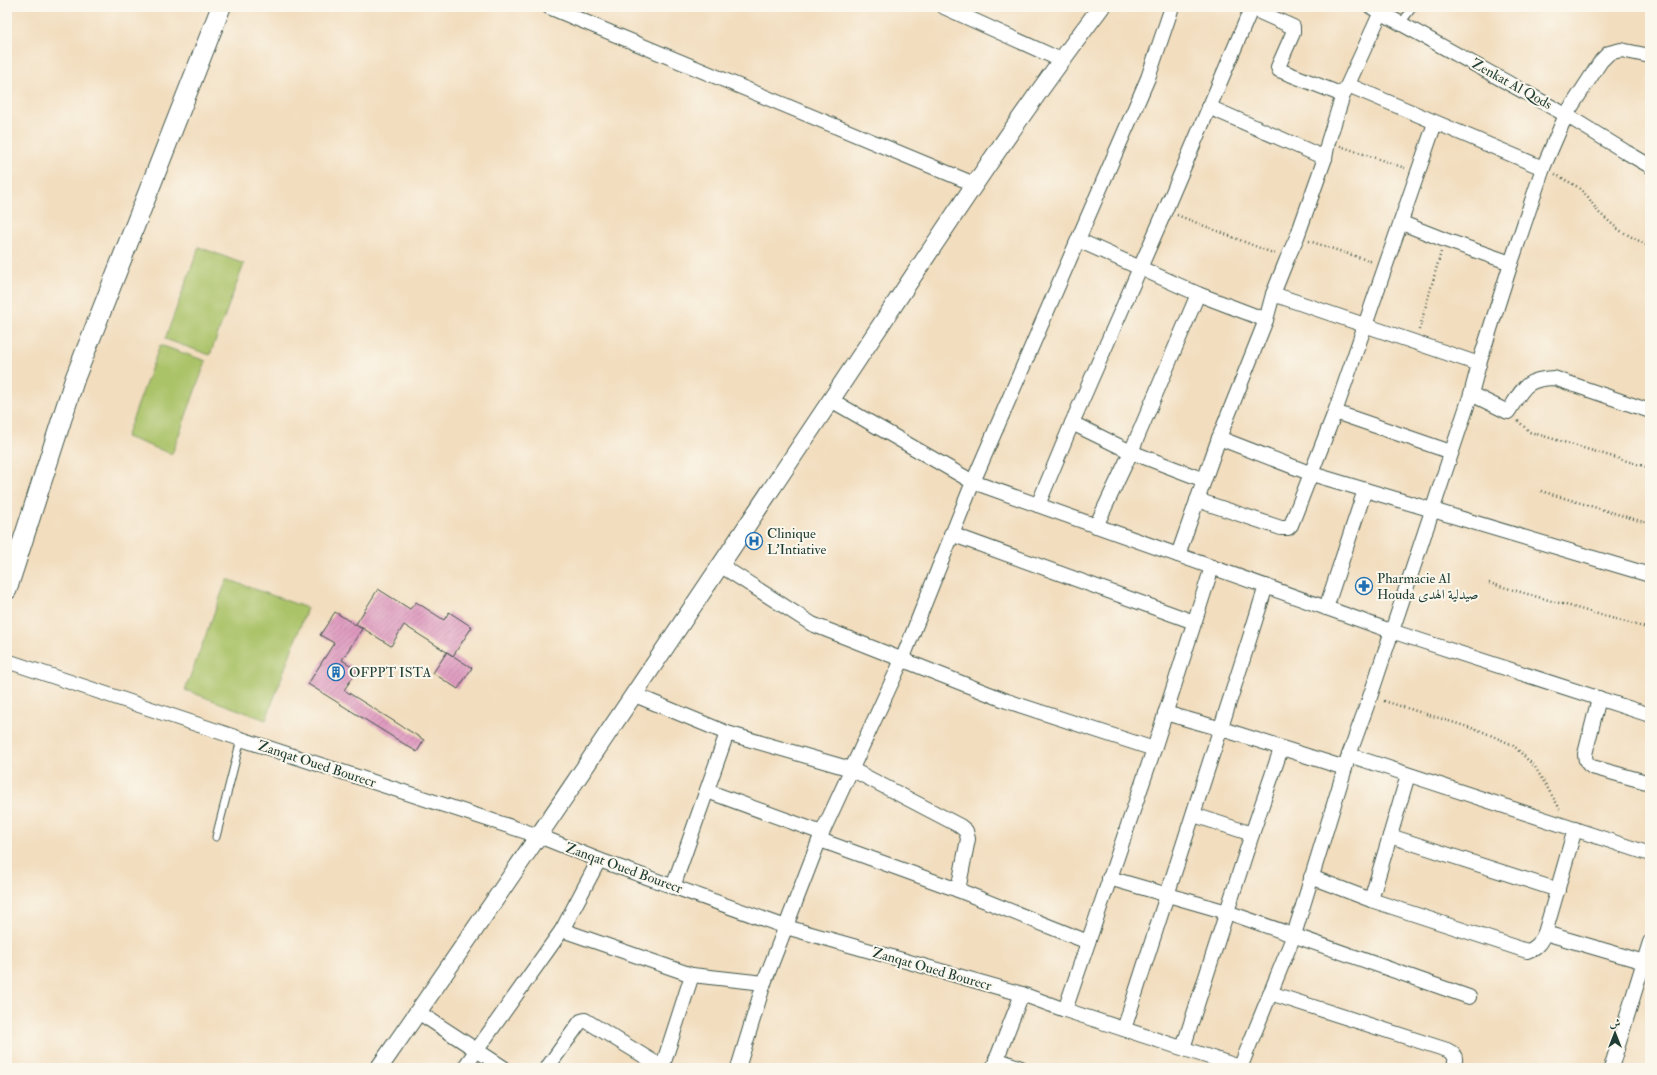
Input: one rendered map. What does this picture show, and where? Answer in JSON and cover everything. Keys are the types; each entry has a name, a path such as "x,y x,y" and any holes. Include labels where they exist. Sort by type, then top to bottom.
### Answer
{"main road":[{"path":"7,590 75,378 221,7"}],"street":[{"path":"549,7 974,184"},
{"path":"944,7 1061,60"},
{"path":"379,1068 634,695 974,184 1061,60 1101,7"},
{"path":"738,1068 764,983 821,836 902,660 951,534 1148,78 1172,7"},
{"path":"1038,505 1072,423 1166,210 1251,8 1293,27 1293,33 1278,67 1279,70 1345,90 1436,123 1543,168"},
{"path":"1178,555 1219,438 1266,320 1273,294 1297,237 1325,158 1328,142 1345,90 1376,10"},
{"name":"Zenkat Al Qods","path":"1376,10 1566,115 1650,166"},
{"path":"1241,1068 1294,935 1347,762 1451,452 1472,394 1479,364 1543,168 1566,115 1601,61 1609,53 1621,50 1650,56"},
{"path":"1210,107 1325,158"},
{"path":"1197,500 1285,529 1291,525 1335,412 1436,123"},
{"path":"1402,222 1445,240 1511,263"},
{"path":"1078,240 1198,294 1266,320"},
{"path":"1096,526 1131,452 1198,294"},
{"path":"1273,294 1366,324 1479,364"},
{"path":"1472,394 1508,412 1524,388 1532,381 1540,378 1554,378 1650,411"},
{"path":"831,400 973,482 1391,631 1650,715"},
{"path":"1335,412 1451,452"},
{"path":"1072,423 1131,452 1204,480"},
{"path":"1219,438 1312,474 1650,575"},
{"path":"1326,608 1365,490"},
{"path":"951,534 1194,622"},
{"path":"720,565 812,624 1007,701 1154,748"},
{"path":"1065,1010 1154,748 1212,567"},
{"path":"1124,1029 1166,895 1222,729 1266,586"},
{"name":"Zanqat Oued Bourecr","path":"7,661 539,836 598,860 786,927 1022,994 1065,1010 1241,1068"},
{"path":"634,695 727,733 851,769 960,826 966,831 968,838 958,890"},
{"path":"1599,698 1585,754 1585,760 1592,767 1650,783"},
{"path":"1165,713 1222,729 1281,749 1408,774 1650,854"},
{"path":"673,887 727,733"},
{"path":"1183,1048 1281,749"},
{"path":"1371,900 1408,774"},
{"path":"707,791 1088,942"},
{"path":"1194,815 1252,834"},
{"path":"1311,877 1371,900 1526,951 1534,949 1539,944 1545,933 1558,890 1573,828"},
{"path":"1390,836 1558,890"},
{"path":"464,1068 562,930 598,860"},
{"path":"1109,878 1227,912 1469,997"},
{"path":"562,930 692,975 764,983"},
{"path":"1545,933 1644,962"},
{"path":"1611,1068 1650,942"},
{"path":"547,1068 581,1021 585,1020 662,1067 692,975"},
{"path":"1021,1068 995,1064 1022,994"},
{"path":"1270,994 1452,1052 1455,1056 1456,1062 1453,1068"},
{"path":"418,1012 504,1068"}],"lane":[{"path":"1402,23 1414,7"},
{"path":"216,837 241,739"}],"path":[{"path":"1328,142 1418,172"},
{"path":"1543,168 1578,188 1588,197 1598,212 1608,222 1619,230 1650,247"},
{"path":"1166,210 1287,259"},
{"path":"1297,237 1385,266"},
{"path":"1416,342 1445,240"},
{"path":"1508,412 1530,432 1650,468"},
{"path":"1541,491 1650,524"},
{"path":"1490,583 1650,629"},
{"path":"1370,696 1481,731 1513,745 1535,767 1573,828"}],"green space":[{"path":"199,247 244,264 210,355 165,339"},
{"path":"160,345 206,361 172,454 126,437"},
{"path":"227,579 307,608 266,720 185,690"}],"building":[{"path":"378,589 410,609 416,602 444,620 449,612 472,627 453,656 404,625 391,646 356,624"},
{"path":"335,612 362,629 342,660 358,670 344,690 424,740 417,752 308,684 334,643 320,635"},
{"path":"447,652 472,668 458,689 433,673"}],"place":[{"name":"Clinique L’Intiative","path":"754,541"},
{"name":"Pharmacie Al Houda صيدلية الهدى","path":"1364,586"},
{"name":"OFPPT ISTA","path":"336,672"}]}
